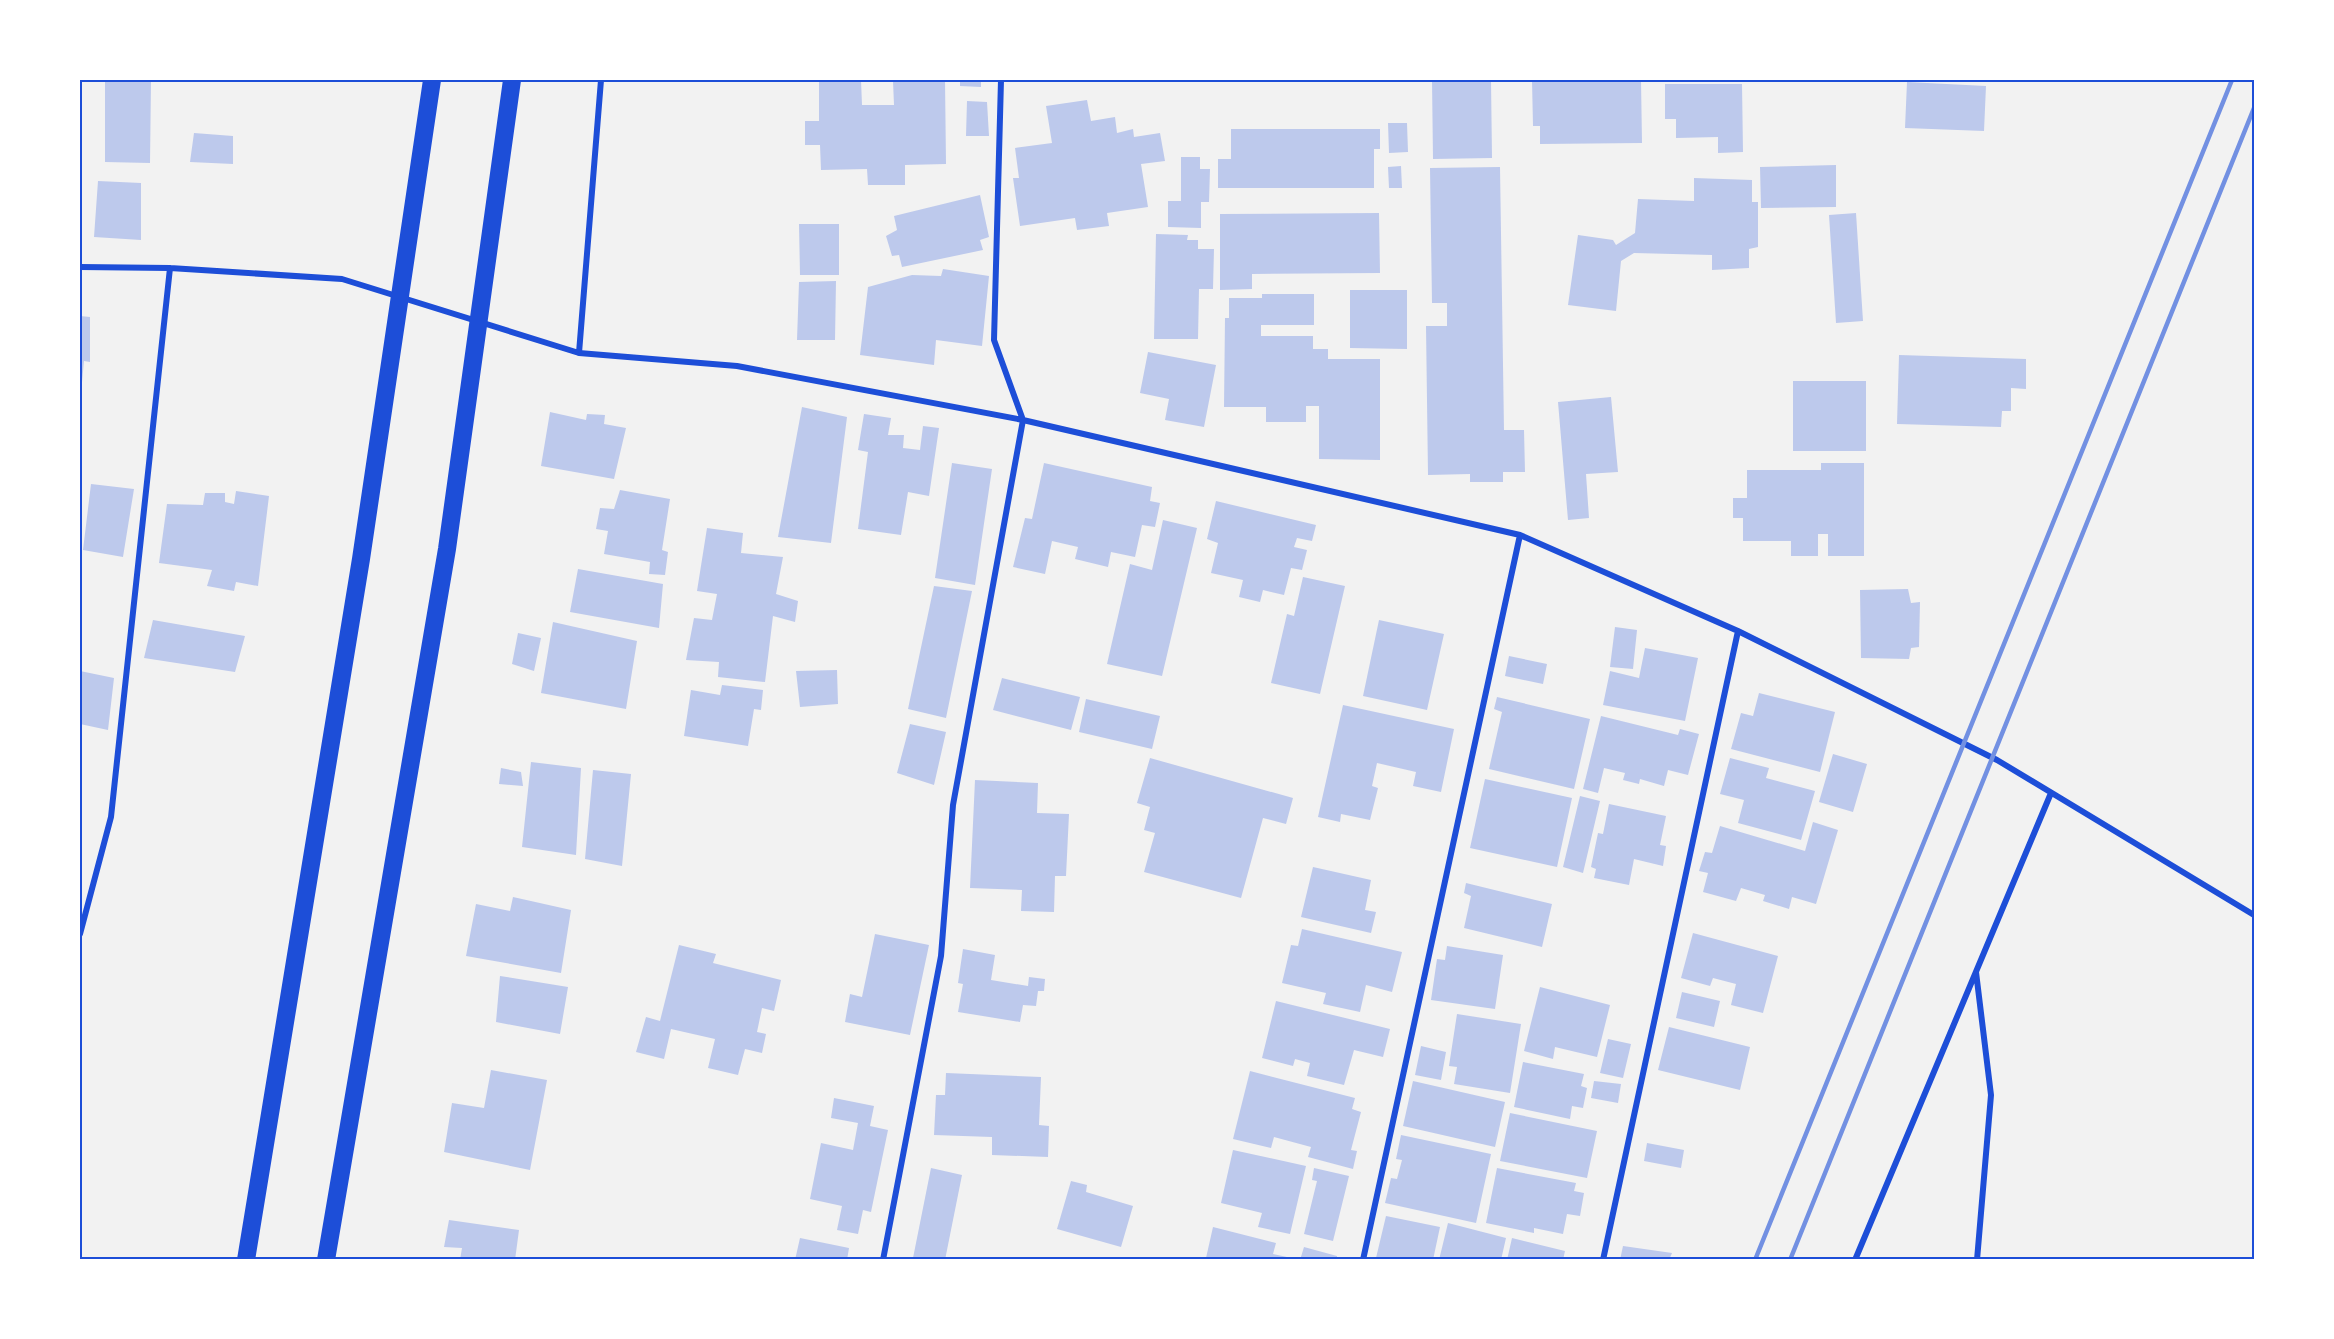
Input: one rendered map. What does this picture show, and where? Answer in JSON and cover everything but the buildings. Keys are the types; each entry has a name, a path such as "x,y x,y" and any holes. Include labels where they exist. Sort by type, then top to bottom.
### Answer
{"highway":[{"path":"246,1260 359,571 432,80"},
{"path":"326,1260 447,549 512,80"}],"street":[{"path":"579,353 601,80"},
{"path":"883,1260 940,956 953,805 1023,420 994,340 1000,80"},
{"path":"80,267 170,268 342,279 579,353 737,366 1023,420 1520,535 1738,631 1997,760 2254,915"},
{"path":"80,934 111,817 170,268"},
{"path":"1363,1260 1520,535"},
{"path":"1603,1260 1738,631"},
{"path":"1855,1260 2051,793"},
{"path":"1976,972 1990,1095 1977,1260"}],"railway":[{"path":"1755,1260 2232,80"},
{"path":"1790,1260 2254,108"}]}
